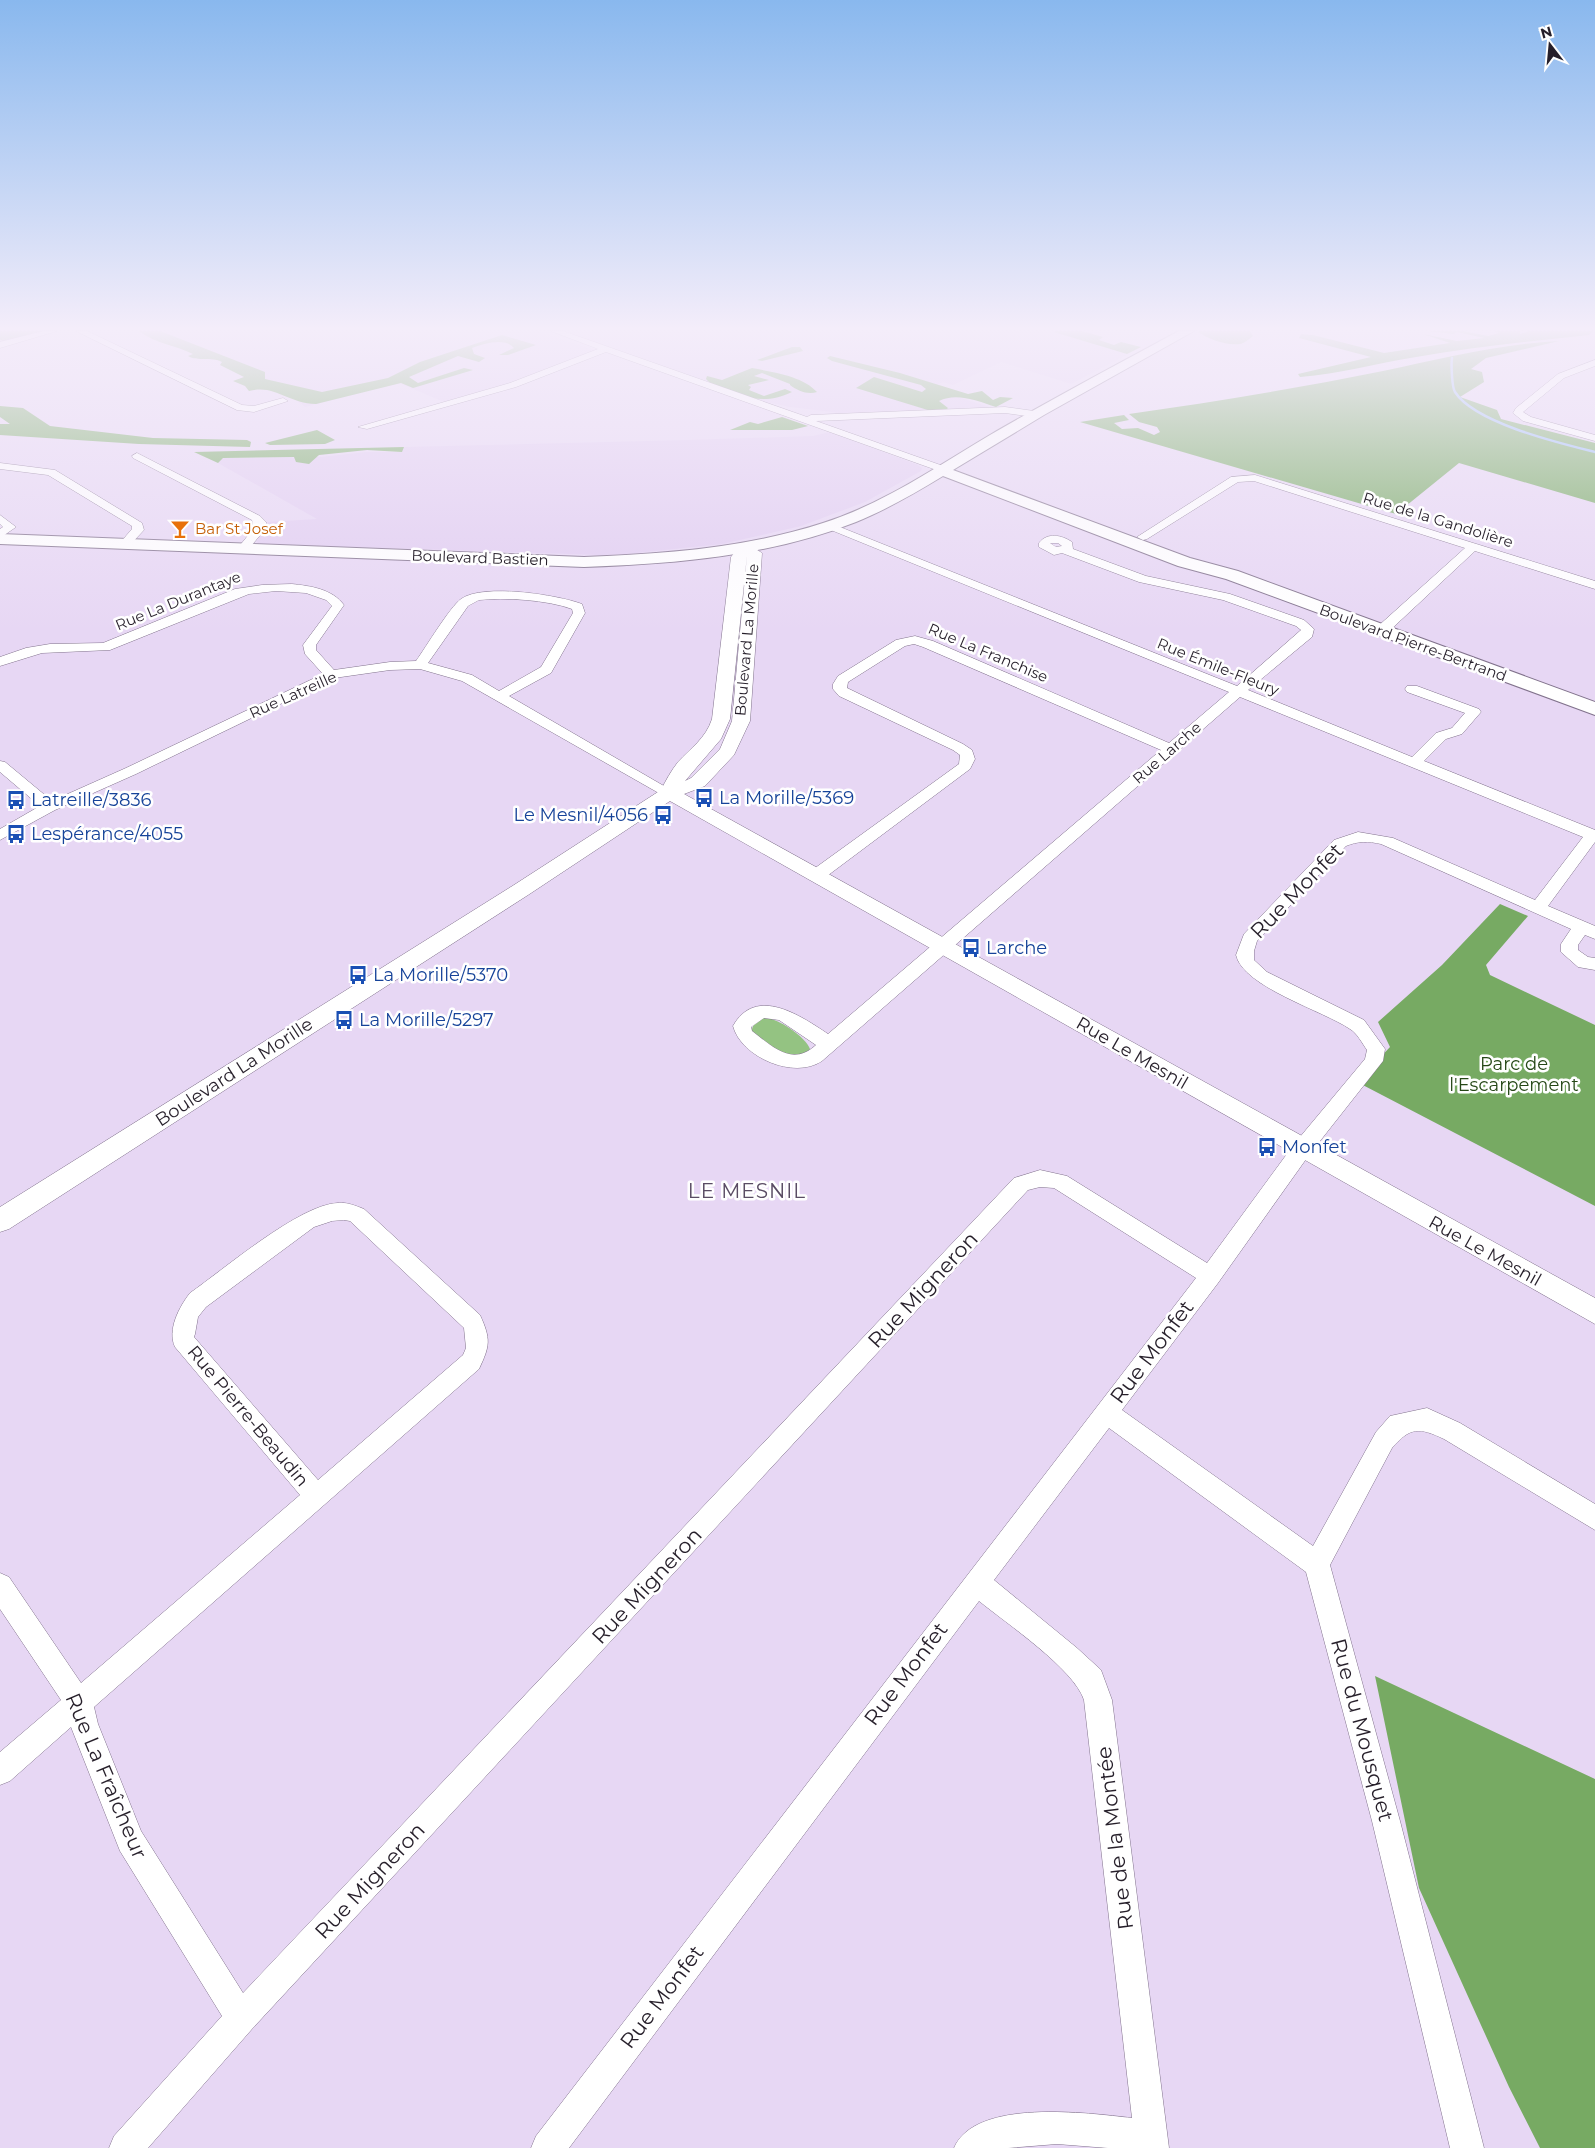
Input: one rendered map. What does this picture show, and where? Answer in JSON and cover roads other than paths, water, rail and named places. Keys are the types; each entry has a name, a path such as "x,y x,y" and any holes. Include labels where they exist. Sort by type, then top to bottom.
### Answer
{"main road":[{"name":"Boulevard Bastien","path":"0,539 584,562 667,557 746,547 830,526 893,497 1005,431"},
{"path":"990,440 986,466 1014,493"},
{"name":"Boulevard Pierre-Bertrand","path":"942,468 950,474 1014,493 1143,537 1209,563 1232,575"},
{"path":"893,497 939,490 1014,493"},
{"name":"Boulevard Pierre-Bertrand","path":"1014,493 1184,562 1232,575 1595,709"}],"street":[{"name":"Boulevard Pierre-Bertrand","path":"838,431 942,468"},
{"path":"1573,431 1595,438"},
{"path":"137,456 256,518 260,522 260,528 243,549"},
{"path":"0,466 37,469 60,476 138,525 138,530 125,544"},
{"path":"1143,537 1235,479 1244,477"},
{"name":"Rue de la Gandolière","path":"1244,477 1255,478 1595,585"},
{"path":"0,518 10,527 0,535"},
{"name":"Rue Émile-Fleury","path":"830,526 1236,693 1593,836"},
{"path":"1381,631 1474,546"},
{"name":"Boulevard La Morille","path":"0,1221 521,890 669,793 698,782 728,751 741,721 755,553 746,547"},
{"name":"Rue Larche","path":"829,1044 1307,634 1308,629 1300,623 1226,597 1143,579 1065,550"},
{"name":"Rue La Durantaye","path":"0,662 42,648 92,649 105,647 239,592 262,587 320,592 338,604 336,610 309,645 310,651 331,675"},
{"path":"420,665 464,603 469,600 489,597 564,602 578,607 579,613 546,670 498,697"},
{"name":"Rue La Franchise","path":"816,875 965,766 968,759 967,753 958,747 844,693 840,689 840,684 843,680 901,643 915,640 928,644 1172,749"},
{"name":"Rue Latreille","path":"0,835 50,807 131,771 331,675 364,668 420,665 466,678 669,793"},
{"path":"1412,688 1474,712 1457,731 1441,736 1414,763"},
{"path":"0,766 50,807"},
{"name":"Rue Le Mesnil","path":"669,793 1595,1312"},
{"name":"Rue Monfet","path":"548,2148 1210,1276 1302,1149 1374,1061 1376,1048 1358,1025 1261,976 1249,966 1244,958 1244,949 1250,938 1340,843 1351,837 1361,836 1387,841 1538,908"},
{"path":"1593,836 1538,908 1588,930 1569,944 1570,952 1584,963 1595,964"},
{"name":"Rue Migneron","path":"126,2148 241,2018 1021,1184 1030,1179 1049,1178 1060,1182 1210,1276"},
{"name":"Rue Pierre-Beaudin","path":"0,1771 471,1362 477,1348 477,1334 472,1322 408,1261 357,1215 349,1211 323,1213 307,1221 198,1300 190,1309 184,1325 184,1340 316,1496"},
{"path":"1106,1412 1317,1564 1384,1440 1398,1424 1410,1420 1426,1419 1452,1431 1595,1518"},
{"name":"Rue du Mousquet","path":"1317,1564 1386,1821 1466,2148"},
{"name":"Rue de la Montée","path":"976,1582 1068,1657 1091,1680 1098,1700 1152,2142"},
{"name":"Rue La Fraîcheur","path":"0,1586 78,1703 84,1724 130,1841 241,2018"},
{"path":"971,2148 980,2140 1006,2130 1032,2127 1152,2142"}],"waterway":[{"path":"1523,431 1595,452"}],"place":[{"name":"Bar St Josef","path":"180,529"},
{"name":"La Morille/5369","path":"704,798"},
{"name":"Latreille/3836","path":"16,800"},
{"name":"Le Mesnil/4056","path":"663,815"},
{"name":"Lespérance/4055","path":"16,834"},
{"name":"Larche","path":"971,948"},
{"name":"La Morille/5370","path":"358,975"},
{"name":"La Morille/5297","path":"344,1020"},
{"name":"Monfet","path":"1267,1147"}],"district":[{"name":"LE MESNIL","path":"747,1191"}],"park label":[{"name":"Parc de l'Escarpement","path":"1514,1074"}]}
